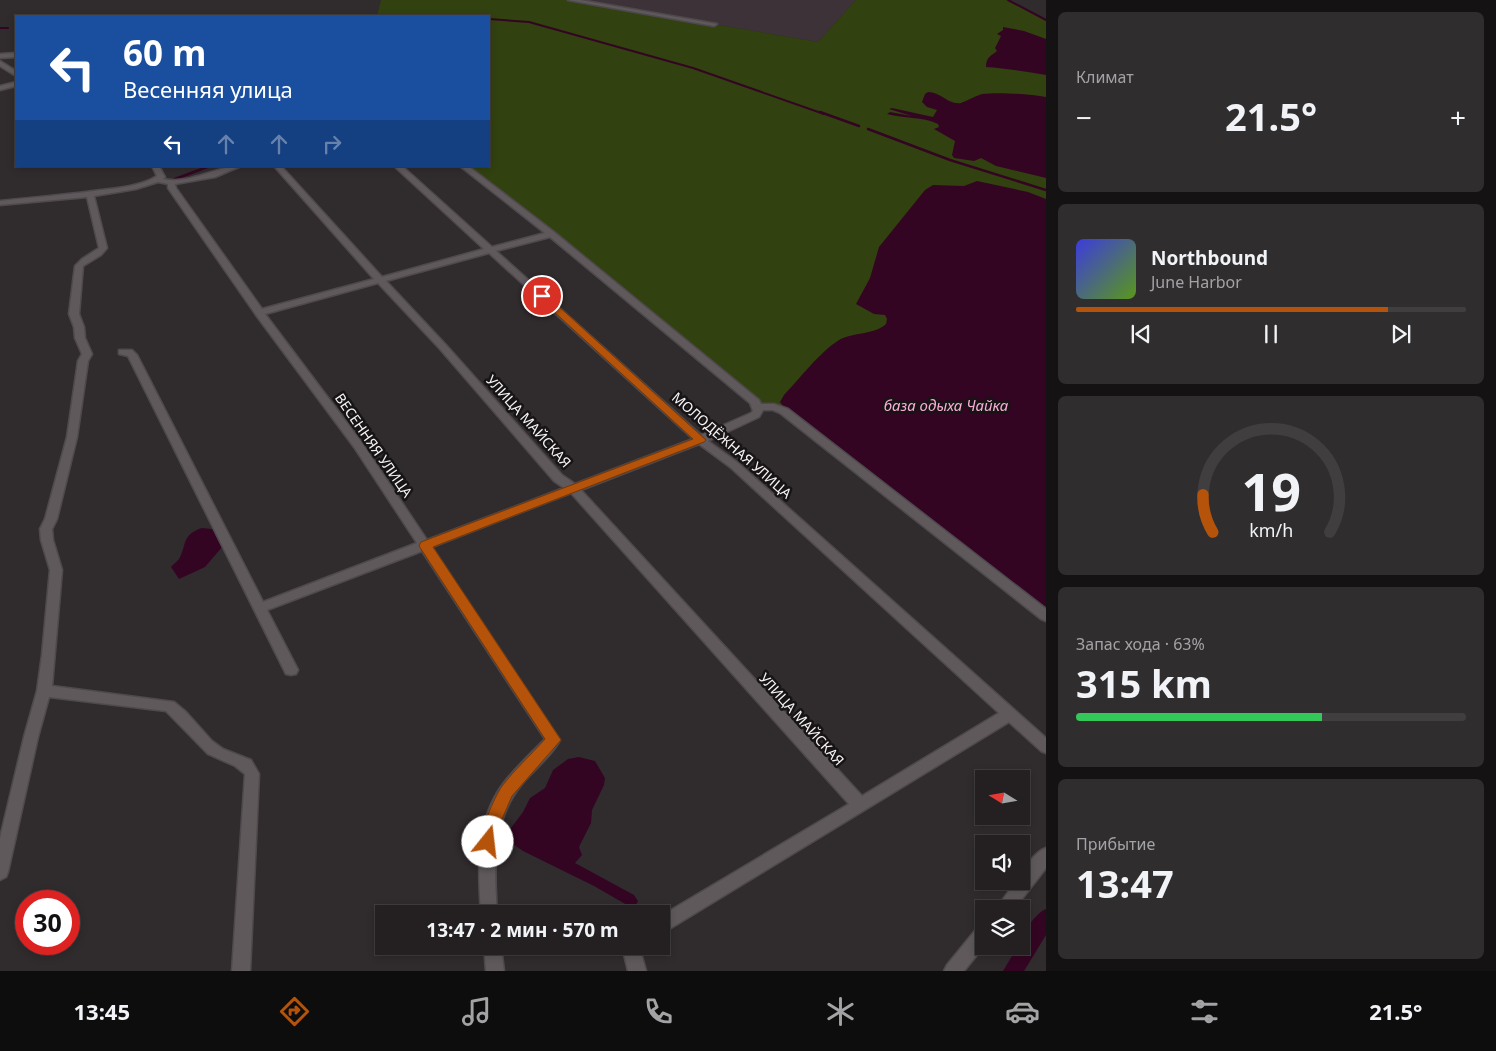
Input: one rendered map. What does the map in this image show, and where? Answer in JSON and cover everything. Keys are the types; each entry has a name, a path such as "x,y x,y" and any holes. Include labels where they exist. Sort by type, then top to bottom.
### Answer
{"street":[{"path":"571,0 714,24"},
{"path":"0,56 15,55"},
{"path":"0,63 15,73"},
{"path":"0,88 15,84"},
{"path":"156,167 159,178"},
{"path":"0,203 90,194 143,185 159,178 171,183 212,175 235,167"},
{"name":"УЛИЦА МАЙСКАЯ","path":"278,167 443,347 558,478 572,488 860,805"},
{"name":"МОЛОДЁЖНАЯ УЛИЦА","path":"398,167 700,440 734,465 1046,747"},
{"path":"260,608 700,440 755,415 758,411 755,402 552,234 464,167"},
{"name":"ВЕСЕННЯЯ УЛИЦА","path":"171,183 172,188 290,357 358,445 553,740 506,792 492,826 486,859 489,905"},
{"path":"0,872 30,737 44,690 49,655 56,570 47,540 46,529 52,514 72,437 83,361 87,354 80,338 79,327 74,314 79,266 83,261 102,252 103,248 90,194"},
{"path":"260,313 552,234"},
{"path":"122,352 129,352 132,356 290,670"},
{"path":"758,407 784,411 1046,616"},
{"path":"44,690 169,706 185,718 212,750 244,763 249,768 252,774 241,971"},
{"path":"670,921 1010,714"},
{"path":"1011,900 1046,855"},
{"path":"953,971 975,944"},
{"path":"493,955 495,971"},
{"path":"633,955 637,971"}],"shaded area":[{"path":"571,0 856,0 818,42"}],"green space":[{"path":"381,0 571,0 818,42 856,0 1008,0 1046,20 1046,616 784,411 758,407 467,167 490,167 490,15 377,15"}],"water":[{"path":"1003,27 1024,31 1046,39 1046,75 986,67 988,59 997,51 995,48 1001,36 997,34 1003,30"},
{"path":"928,92 956,103 989,93 1046,97 1046,178 996,166 981,158 974,161 954,158 952,155 955,141 934,129 939,127 938,124 932,121 887,114 890,112 912,116 889,109 892,108 933,117 937,110 927,107 922,102 925,94"},
{"name":"база одыха Чайка","path":"977,181 1028,192 1046,199 1046,610 780,402 810,366 832,345 845,337 876,330 886,324 887,319 885,315 874,314 856,304 870,278 879,247 925,190 933,185 964,186"},
{"path":"202,528 220,530 223,546 205,567 179,579 171,567 179,559 188,537"},
{"path":"579,757 595,761 605,778 604,785 592,810 591,823 579,847 582,855 575,863 634,895 638,901 636,905 627,905 594,886 523,851 513,844 509,837 511,828 523,812 530,798 545,788 553,770 568,759"}],"waterway":[{"path":"1008,0 1046,20"},
{"path":"490,19 529,22 693,68 824,114"},
{"path":"0,28 8,28"},
{"path":"820,112 859,126"},
{"path":"868,129 950,160 1046,190"},
{"path":"175,179 207,167"},
{"path":"1013,971 1046,918"}],"route":[{"path":"488,842 492,826 506,792 553,740 425,546 700,440 542,296"}]}
